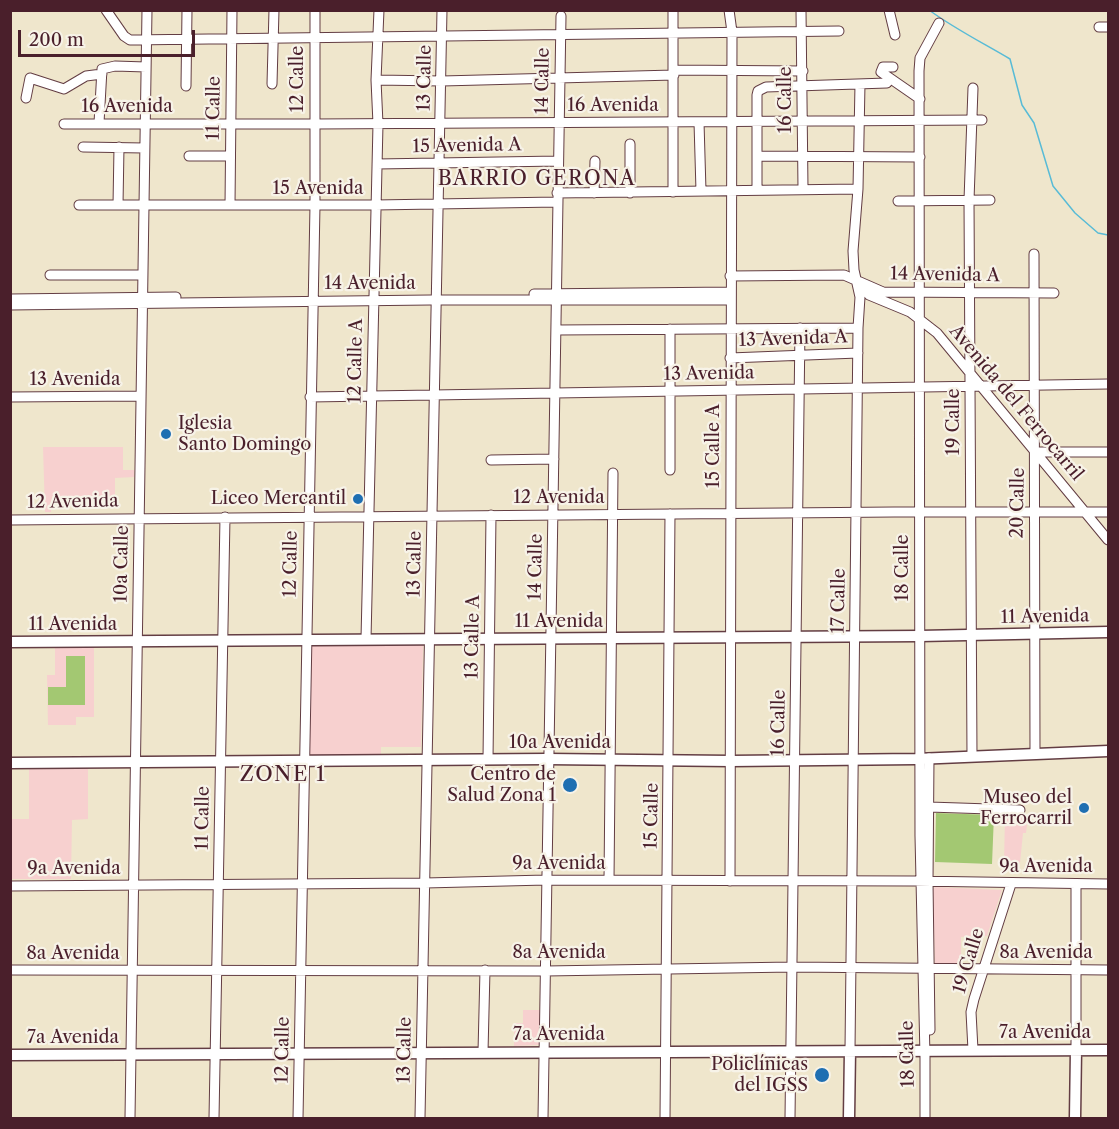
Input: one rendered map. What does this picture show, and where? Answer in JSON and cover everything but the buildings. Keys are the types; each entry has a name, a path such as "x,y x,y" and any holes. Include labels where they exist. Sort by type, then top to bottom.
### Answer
{"main road":[{"name":"11 Avenida","path":"10,642 920,636 1108,632"},
{"path":"1087,750 1108,743"},
{"name":"10a Avenida","path":"10,763 220,760 925,759 1087,750 1108,751"},
{"name":"17 Calle","path":"849,1119 850,1050"},
{"path":"1075,1119 1076,1050"},
{"name":"7a Avenida","path":"10,1055 1108,1050"}],"street":[{"path":"106,10 130,40 839,31"},
{"name":"10a Calle","path":"130,1119 147,10"},
{"path":"186,86 187,10"},
{"name":"11 Calle","path":"230,205 232,10"},
{"path":"272,84 274,10"},
{"name":"12 Calle","path":"298,1119 310,397 314,298 315,10"},
{"name":"12 Calle A","path":"366,639 379,10"},
{"name":"13 Calle","path":"420,1119 442,10"},
{"path":"673,10 673,192"},
{"name":"15 Calle A","path":"729,10 732,32 730,881"},
{"name":"16 Calle","path":"801,10 803,189"},
{"path":"890,10 895,35"},
{"name":"14 Calle","path":"543,1119 547,759 561,16"},
{"name":"18 Calle","path":"924,881 929,807 920,636 920,58 939,23"},
{"path":"26,98 30,78 64,89 86,76 115,66 146,67"},
{"path":"892,67 883,67 881,72 920,99"},
{"path":"376,80 559,78 732,70 803,71"},
{"path":"99,123 102,72"},
{"path":"757,190 756,95 758,91 766,87 803,84 887,83"},
{"name":"17 Calle","path":"850,1050 860,297 852,251 858,189 860,84"},
{"name":"19 Calle","path":"972,756 969,200 973,88"},
{"name":"16 Avenida","path":"64,123 378,124 982,120"},
{"path":"699,122 701,191"},
{"path":"630,144 630,193"},
{"path":"83,147 144,148"},
{"path":"118,205 119,147"},
{"path":"189,156 230,156"},
{"path":"758,156 920,157"},
{"name":"15 Avenida A","path":"377,164 558,161"},
{"path":"594,193 595,161"},
{"name":"15 Avenida","path":"79,205 439,204 557,198 594,193 858,189"},
{"path":"898,201 990,200"},
{"name":"20 Calle","path":"1034,254 1035,753"},
{"path":"50,274 142,275"},
{"name":"14 Avenida A","path":"730,276 844,275 884,292 1054,293"},
{"name":"Avenida del Ferrocarril","path":"857,282 869,295 898,306 920,319 937,333 1108,540"},
{"name":"14 Avenida","path":"10,305 141,300 730,296"},
{"path":"10,298 141,300"},
{"name":"16 Calle","path":"790,1119 800,328"},
{"path":"556,330 858,328"},
{"path":"670,329 670,470"},
{"name":"13 Avenida A","path":"730,358 858,354"},
{"name":"13 Avenida","path":"310,397 1108,384"},
{"name":"13 Avenida","path":"10,397 140,396"},
{"path":"1035,452 1108,452"},
{"path":"491,459 554,459"},
{"path":"609,880 613,473"},
{"name":"12 Avenida","path":"10,520 1108,512"},
{"name":"15 Calle","path":"665,1119 670,514"},
{"name":"13 Calle A","path":"488,759 491,515"},
{"name":"11 Calle","path":"214,1119 225,517"},
{"name":"18 Calle","path":"925,759 924,881 927,1050 925,1119"},
{"path":"929,807 1020,810"},
{"name":"9a Avenida","path":"10,886 425,884 546,880 852,880 1108,884"},
{"name":"19 Calle","path":"973,1050 971,1012 1011,884"},
{"path":"1076,884 1076,1050"},
{"name":"8a Avenida","path":"10,970 546,971 792,967 1108,970"},
{"path":"483,1052 485,970"}],"shaded area":[{"path":"43,447 123,447 123,470 134,470 134,477 115,478 115,496 52,496 51,512 45,512"},
{"path":"420,643 423,646 421,747 381,747 381,755 312,756 309,752 310,647 313,644"},
{"path":"94,645 94,717 76,717 76,725 48,725 47,675 55,675 55,646"},
{"path":"29,767 88,767 88,819 72,820 71,879 11,879 10,819 29,819"},
{"path":"1005,816 1028,816 1026,833 1023,833 1020,863 1004,862"},
{"path":"935,887 1002,890 987,936 961,937 961,965 935,965 933,889"},
{"path":"523,1010 540,1010 540,1043 538,1045 514,1046 514,1023 523,1023"}],"green space":[{"path":"66,656 85,656 85,705 48,705 48,687 66,687"},
{"path":"936,813 994,815 992,864 935,862"}],"waterway":[{"path":"929,10 1010,59 1022,105 1034,123 1053,186 1075,213 1098,233 1108,235"}],"place":[{"name":"Iglesia Santo Domingo","path":"166,434"},
{"name":"Liceo Mercantil","path":"358,499"},
{"name":"Centro de Salud Zona 1","path":"570,785"},
{"name":"Museo del Ferrocarril","path":"1084,808"},
{"name":"Policlínicas del IGSS","path":"822,1075"}],"district":[{"name":"BARRIO GERONA","path":"537,179"},
{"name":"ZONE 1","path":"283,775"}]}
